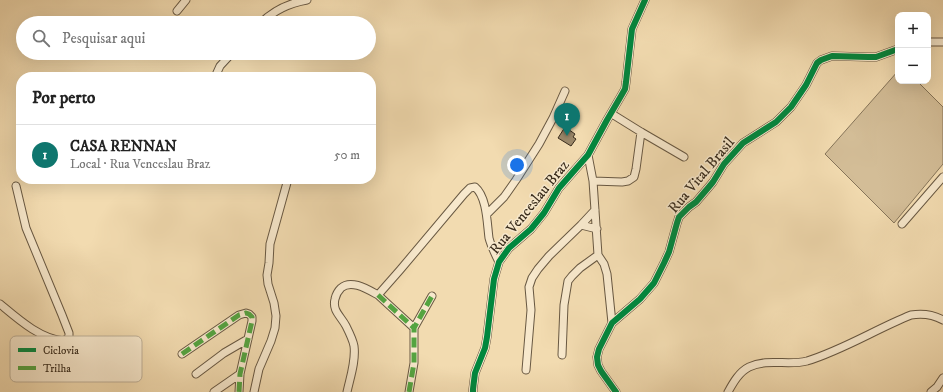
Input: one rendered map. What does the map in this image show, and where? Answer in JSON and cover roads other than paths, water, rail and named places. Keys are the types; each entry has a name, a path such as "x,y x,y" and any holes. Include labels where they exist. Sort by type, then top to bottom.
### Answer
{"street":[{"path":"177,11 186,0"},
{"path":"268,16 298,2 307,0"},
{"name":"Rua Venceslau Braz","path":"473,392 472,389 475,372 487,337 494,279 499,262 510,248 531,229 544,213 559,188 588,156 607,120 612,114 625,89 632,29 643,1"},
{"path":"931,42 943,42"},
{"name":"Rua Vital Brasil","path":"616,392 601,371 598,364 599,349 612,324 640,299 654,283 669,252 679,217 696,202 713,182 724,164 743,143 776,122 791,107 806,85 817,64 821,60 832,56 876,57 895,50"},
{"path":"217,72 226,60"},
{"path":"487,214 504,197 539,144 565,91"},
{"path":"612,114 684,157"},
{"path":"594,181 622,182 628,181 634,177 641,132"},
{"path":"588,156 594,181 598,255 606,269 612,324"},
{"path":"902,224 943,178"},
{"path":"254,392 259,369 275,328 276,316 267,275 270,244 287,184"},
{"path":"16,186 26,228 69,336"},
{"path":"378,294 470,188 475,187 478,190 487,214 490,239 499,262"},
{"path":"526,370 531,324 530,287 532,278 549,256 595,210"},
{"path":"581,225 597,229"},
{"path":"562,355 564,305 568,281 580,268 598,255"},
{"path":"347,392 354,357 354,346 346,325 338,315 334,306 338,291 344,285 352,284 360,286 378,294 414,328"},
{"path":"409,392 414,363 414,328 432,296"},
{"path":"0,304 12,315 38,332 48,336"},
{"path":"182,354 239,315 246,313 249,314 252,317 240,374 239,392"},
{"path":"728,392 734,381 742,372 757,364 799,363 809,360 846,346 911,315 933,315 943,320"},
{"path":"196,374 224,353 248,339"},
{"path":"214,392 240,374"},
{"path":"931,392 937,387 943,378"}],"place":[{"name":"CASA RENNAN","path":"567,136"}]}
